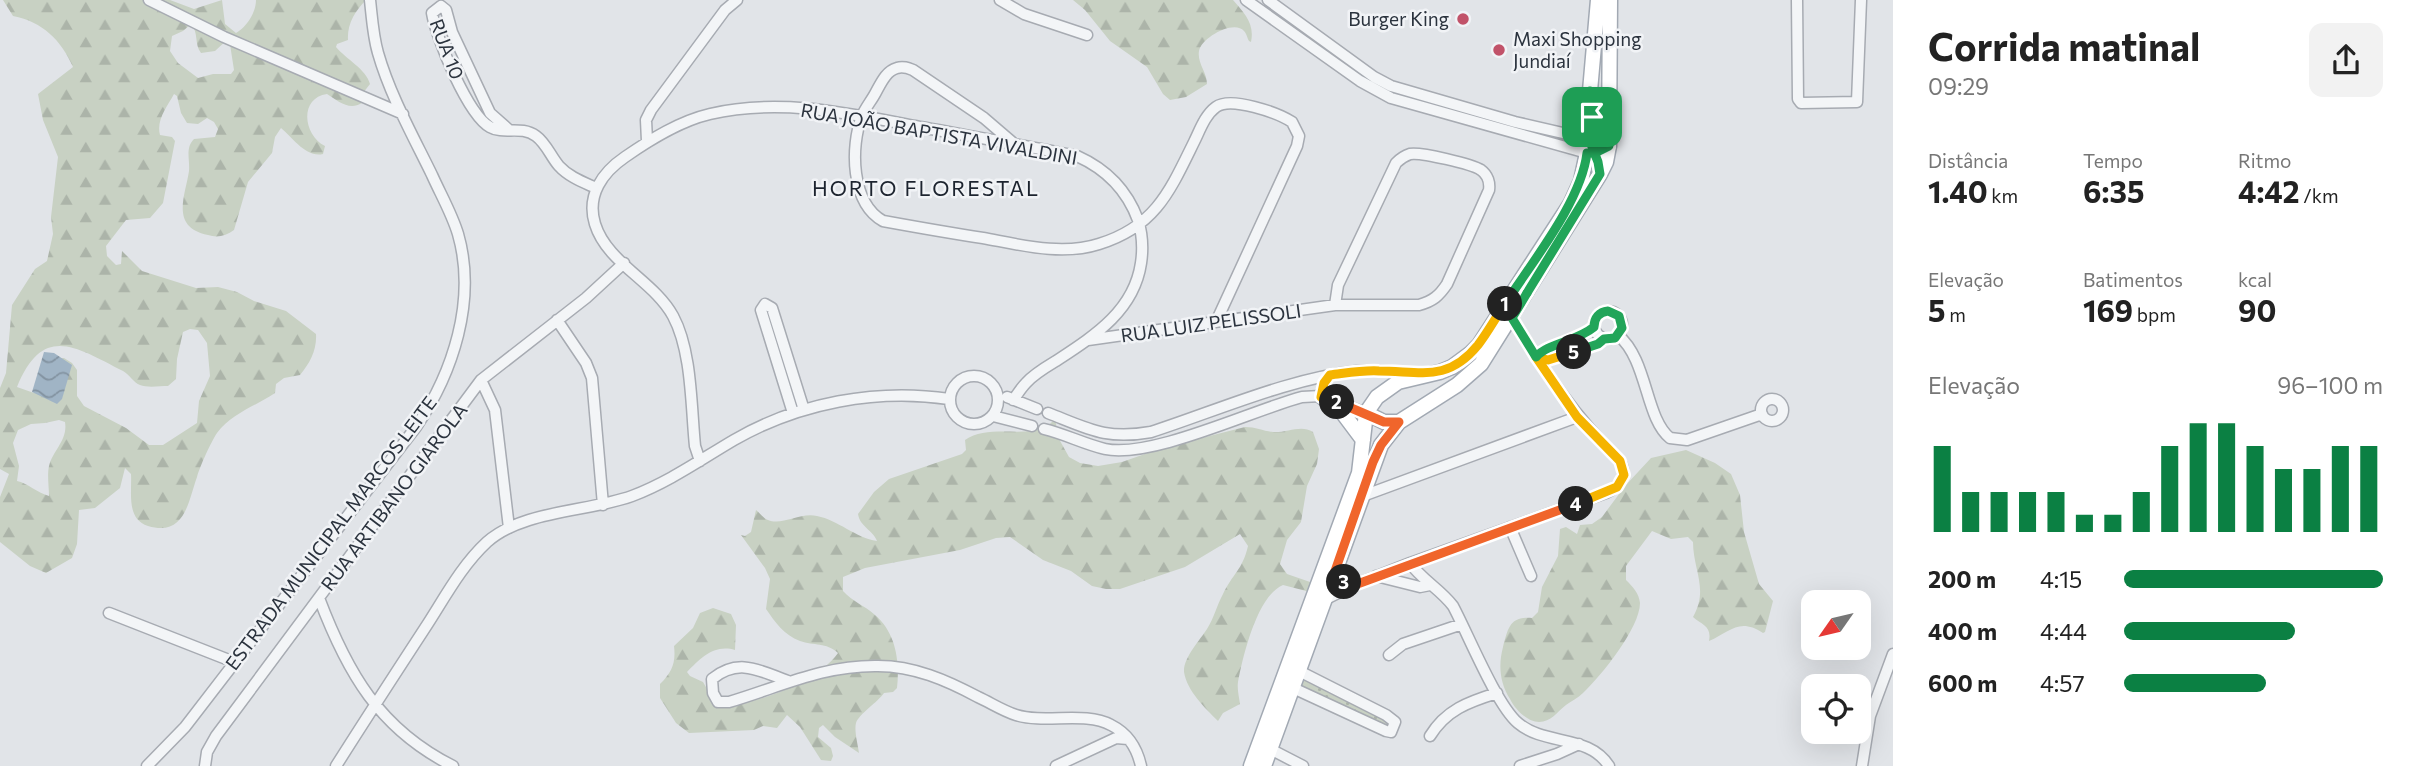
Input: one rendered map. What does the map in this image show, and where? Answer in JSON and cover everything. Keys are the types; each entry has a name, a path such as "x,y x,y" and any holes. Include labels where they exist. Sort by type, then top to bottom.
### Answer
{"main road":[{"path":"1251,766 1359,473 1366,413 1377,397 1389,387 1421,374 1440,372 1452,367 1479,345 1571,203 1581,181 1590,149 1590,91 1598,0"},
{"path":"1264,766 1381,445 1399,422 1471,374 1490,351 1606,162 1609,146 1610,0"},
{"path":"1590,91 1593,120 1601,123 1609,116"},
{"path":"1590,149 1609,146"},
{"path":"1590,149 1600,174"},
{"path":"1418,408 1427,399 1431,388 1421,374"},
{"path":"1321,397 1342,412 1363,440"},
{"path":"1366,413 1384,422 1399,422"}],"street":[{"path":"149,0 224,37 403,114"},
{"name":"ESTRADA MUNICIPAL MARCOS LEITE","path":"147,766 185,727 416,427 440,388 456,347 463,303 463,267 458,237 384,71 377,51 370,0"},
{"path":"647,142 646,120 651,110 725,10 737,0"},
{"path":"1000,0 1024,14 1087,35"},
{"path":"1245,0 1360,81 1391,98 1590,149"},
{"path":"1268,0 1374,77 1391,86 1515,122 1590,149"},
{"path":"1797,0 1798,99 1801,103 1857,102 1861,0"},
{"name":"RUA 10","path":"441,6 446,10 485,117 467,98 439,37 432,13 441,6"},
{"path":"1286,13 1287,24 1294,35"},
{"path":"1014,144 984,118 905,67 897,68 884,78 862,116 856,149 863,201 870,211 883,221 1059,250 1099,244 1140,226 1163,200 1176,180 1205,120 1217,106 1230,103 1247,106 1284,117 1297,128 1297,146 1216,322"},
{"path":"1360,81 1372,86 1391,86"},
{"name":"RUA JOÃO BAPTISTA VIVALDINI","path":"596,188 611,166 647,142 708,114 746,107 806,108 862,116 1077,156 1094,164 1125,193 1140,226 1142,256 1138,281 1128,301 1114,317 1088,340 1038,372 1026,382 1013,400"},
{"path":"485,117 499,131 528,131 539,137 559,166 570,176 596,188 593,208 595,223 602,238 660,298 681,333 695,446 700,461"},
{"name":"RUA LUIZ PELISSOLI","path":"1088,340 1335,305 1419,305 1430,302 1440,295 1489,190 1490,183 1486,175 1470,166 1414,154 1396,163 1338,285 1335,305"},
{"name":"RUA ARTIBANO GIAROLA","path":"205,766 207,752 216,736 481,380 624,263"},
{"path":"793,413 761,310 765,304 772,308 804,410"},
{"path":"1612,312 1621,320 1622,328 1618,335 1612,339 1604,339 1597,335 1594,327 1597,316 1612,312"},
{"path":"1324,600 1410,563 1606,493 1622,481 1624,468 1620,461 1577,417 1512,318"},
{"path":"557,320 586,363 592,378 603,505"},
{"path":"1536,357 1542,350 1576,339 1594,327"},
{"path":"1618,335 1633,351 1661,428 1670,438 1687,440 1762,414"},
{"path":"1536,357 1548,360 1598,344 1604,339"},
{"path":"1048,413 1106,435 1130,436 1152,432 1285,387 1330,375 1378,370 1421,374"},
{"path":"1321,397 1324,383 1330,375"},
{"path":"997,391 997,409 993,416 980,424 965,423 953,414 949,399 952,388 959,380 970,376 981,377 990,382 997,391 1037,409"},
{"path":"481,380 495,410 509,528"},
{"path":"336,766 473,557 489,541 509,528 530,520 603,505 649,489 736,439 793,413 885,396 920,395 949,399"},
{"path":"1044,429 1107,449 1133,450 1158,445 1301,397 1321,397 1366,413"},
{"path":"993,416 1032,426"},
{"path":"1360,497 1577,417"},
{"path":"1510,527 1531,576"},
{"path":"1410,563 1430,585 1445,596 1510,714 1525,728 1597,752 1609,766"},
{"path":"1334,574 1352,586"},
{"path":"1376,576 1420,587 1430,585"},
{"path":"319,598 339,647 374,706 414,743 453,766"},
{"path":"109,613 234,662"},
{"path":"1389,655 1403,644 1462,624"},
{"path":"1862,766 1870,716 1893,654"},
{"path":"788,681 737,666 719,673 712,679 712,686 718,702 729,702 817,672 852,667 904,668 935,676 1014,715 1032,719 1105,722 1120,730 1135,747 1141,766"},
{"path":"1293,688 1386,731 1391,732 1395,727 1395,722 1386,715 1299,671"},
{"path":"1430,736 1439,721 1452,712 1497,693"},
{"path":"1056,766 1116,738 1128,739"},
{"path":"1520,766 1579,744"},
{"path":"1270,750 1303,766"}],"green space":[{"path":"3,0 170,0 194,9 222,0 225,24 236,33 250,19 256,0 366,0 352,18 348,40 336,47 368,79 370,84 363,93 362,103 353,106 344,104 327,94 318,97 308,109 307,117 312,134 325,146 323,154 305,150 281,128 275,137 272,153 248,182 234,230 218,236 196,231 188,225 183,210 189,150 194,139 215,137 218,129 214,122 207,118 198,124 187,123 174,94 163,114 159,129 160,135 172,137 175,141 163,203 150,218 126,220 106,246 107,256 116,265 121,264 122,251 142,271 196,288 218,287 237,292 254,301 286,311 316,334 310,361 300,375 284,378 276,384 275,393 237,415 217,433 183,515 177,522 160,528 148,526 136,518 131,497 131,474 125,468 120,488 95,508 79,510 77,544 72,558 46,573 30,566 0,542 0,497 9,474 0,469 0,388 6,373 12,305 35,269 47,261 53,234 51,217 58,157 43,120 38,94 73,67 63,48 50,34 33,23 13,16","holes":["191,24 201,53 215,51 229,38 234,70 231,74 213,74 198,78 178,63 170,51 172,36","198,330 207,343 210,376 199,401 197,423 163,445 149,445 126,428 84,406 77,396 77,370 64,358 54,362 34,393 17,387 27,367 38,354 50,347 62,346 90,354 125,372 140,385 168,386 176,379 183,332","59,420 65,422 62,440 49,466 49,496 17,481 19,466 13,443 18,430 31,424"]},
{"path":"1073,0 1233,0 1250,24 1251,42 1245,32 1233,27 1211,36 1199,51 1199,60 1207,84 1186,97 1170,100 1163,94 1147,67 1110,41 1085,10"},
{"path":"1055,419 1059,439 1069,457 1080,463 1098,466 1122,462 1162,448 1245,427 1273,432 1299,429 1313,432 1319,449 1317,464 1307,486 1301,522 1287,540 1280,564 1287,574 1313,583 1310,592 1283,585 1266,601 1243,657 1238,685 1240,704 1223,713 1218,721 1193,692 1186,679 1184,667 1243,561 1248,546 1240,534 1185,567 1120,589 1092,586 1071,571 1043,560 1010,537 996,538 960,550 865,568 843,577 843,591 871,612 888,630 895,648 898,668 897,688 893,692 884,693 856,723 859,753 835,737 823,725 819,728 818,737 831,748 833,756 831,761 821,760 800,727 787,715 777,728 763,726 754,730 689,733 676,723 660,698 660,684 672,667 674,646 693,628 700,613 713,608 731,614 736,625 735,650 714,651 687,672 703,682 710,694 732,706 775,694 804,681 838,653 829,647 805,642 789,635 780,628 766,609 770,579 741,535 745,536 751,532 756,510 766,519 773,521 817,516 877,541 861,522 858,514 874,492 889,479 962,454 966,450 965,440 973,436 992,432 1032,431 1045,427"},
{"path":"1686,450 1715,463 1731,474 1740,495 1744,532 1759,584 1773,601 1765,632 1741,626 1709,641 1708,629 1693,617 1698,607 1700,588 1693,542 1688,537 1671,539 1652,531 1626,566 1626,580 1637,593 1640,603 1627,638 1583,693 1543,722 1525,717 1515,707 1504,687 1500,668 1501,654 1514,621 1532,618 1538,612 1542,587 1558,556 1560,529 1566,527 1577,534 1580,525 1592,524 1602,517 1625,486 1651,458"},
{"path":"1306,680 1391,723 1388,728 1301,686 1302,681"}],"water":[{"path":"44,352 54,353 72,365 62,399 57,404 32,392"}],"place":[{"name":"Burger King","path":"1463,19"},
{"name":"Maxi Shopping Jundiaí","path":"1499,50"}],"district":[{"name":"HORTO FLORESTAL","path":"926,189"}],"route":[{"path":"1592,117 1593,100 1590,91 1589,139 1595,153 1598,162 1600,174 1512,318 1536,357 1542,350 1585,334 1594,327 1595,319 1600,313 1608,311 1619,316 1622,328 1615,338 1604,339 1598,344 1548,360 1536,357 1577,417 1620,461 1624,468 1622,481 1606,493 1352,586 1342,582 1334,574 1360,497 1381,445 1399,422 1384,422 1321,397 1324,383 1330,375 1358,371 1421,374 1440,372 1471,353 1479,345 1571,203 1586,168 1587,153 1595,153 1609,146 1609,116 1601,123 1595,122 1592,117"}]}
